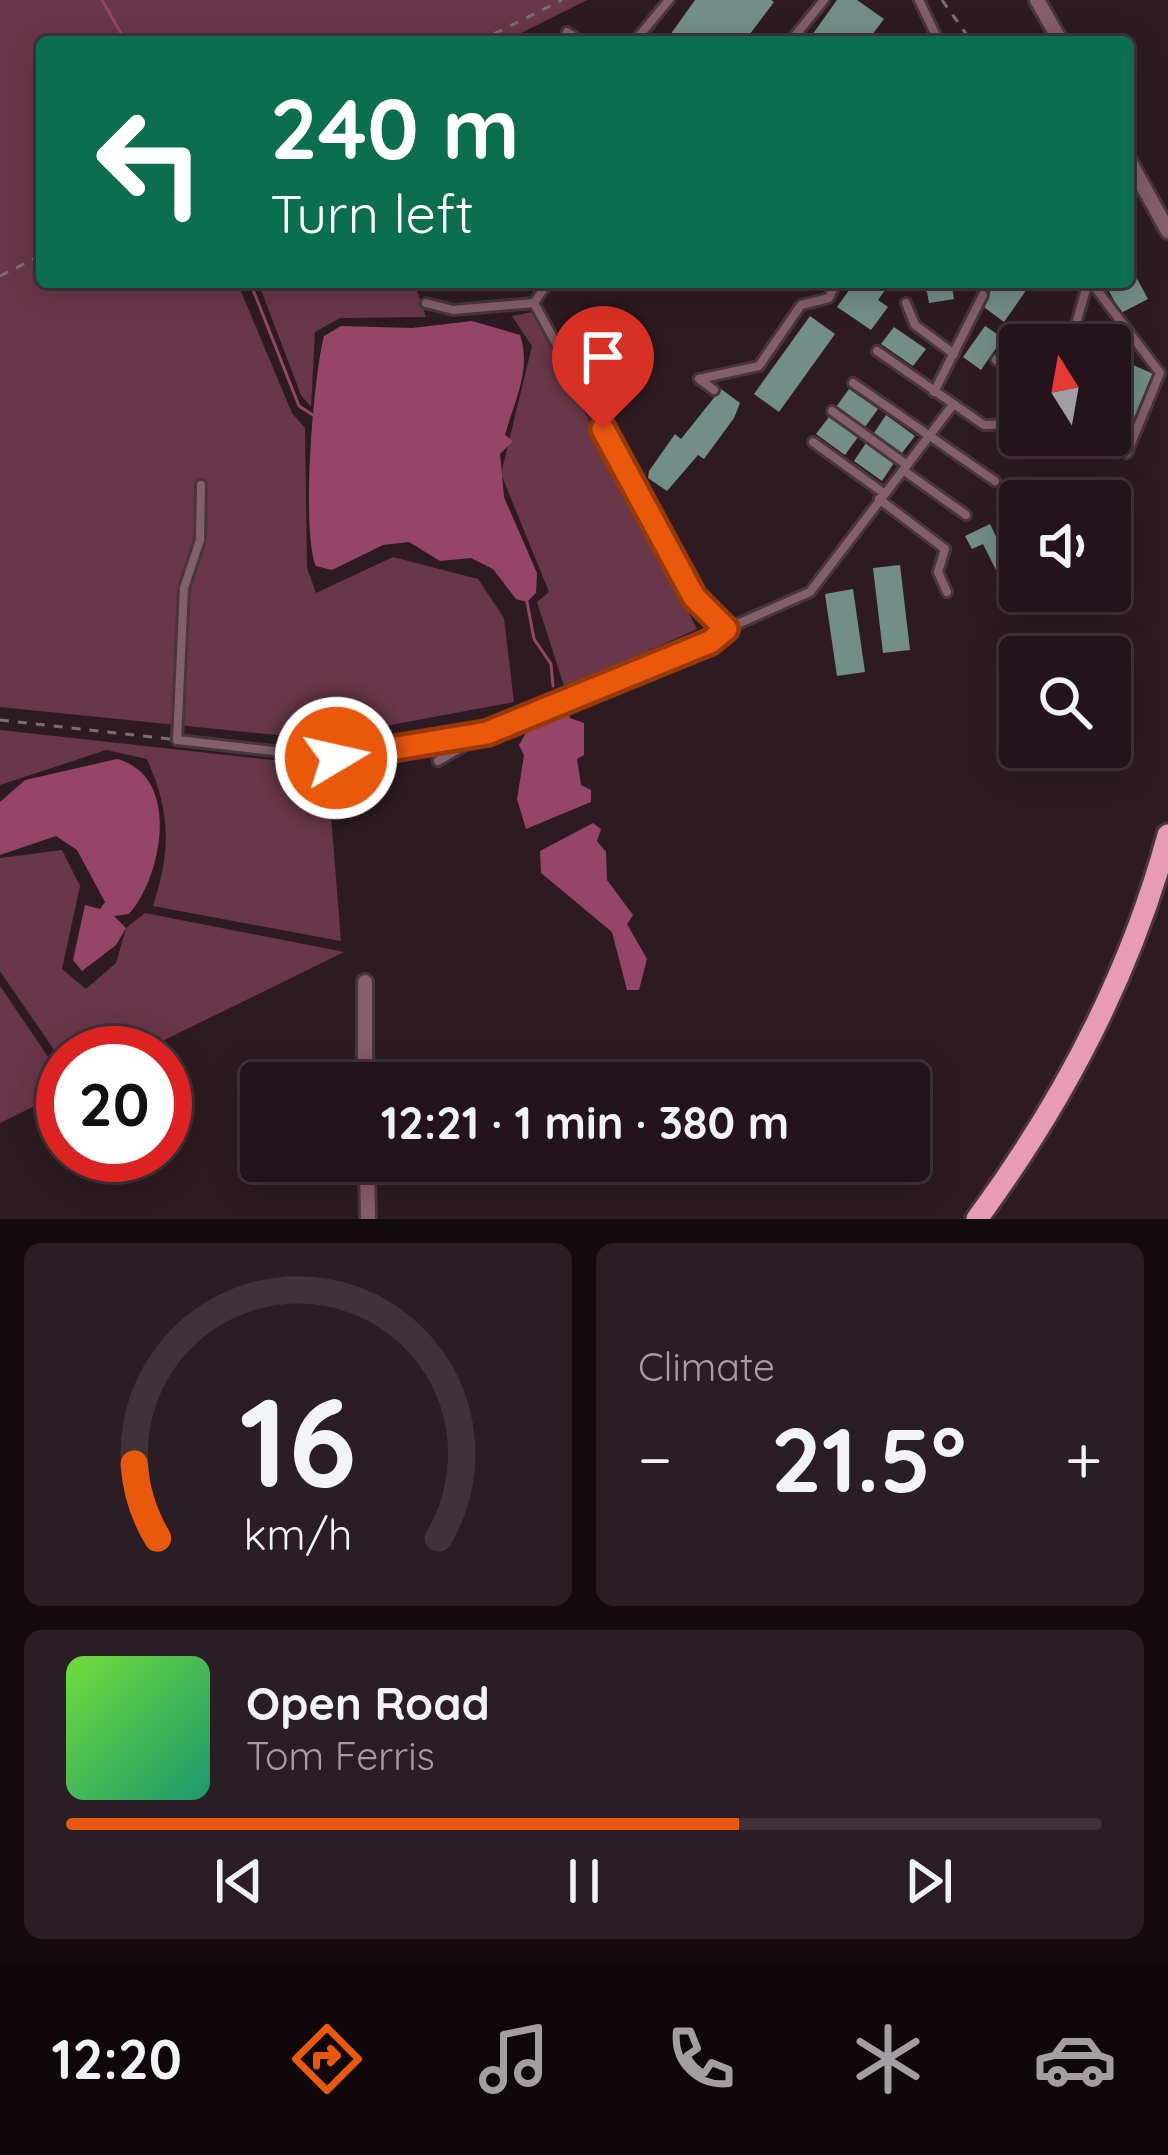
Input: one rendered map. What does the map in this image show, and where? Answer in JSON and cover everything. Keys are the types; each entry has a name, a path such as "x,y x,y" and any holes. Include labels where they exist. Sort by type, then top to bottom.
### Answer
{"main road":[{"path":"977,1219 1024,1156 1082,1057 1129,952 1168,835"}],"street":[{"path":"1037,0 1058,36"},
{"path":"1134,173 1168,232"},
{"path":"365,982 365,1062"},
{"path":"367,1182 368,1219"}],"lane":[{"path":"639,36 669,0"},
{"path":"795,36 824,0"},
{"path":"919,0 936,36"},
{"path":"567,32 573,36"},
{"path":"1134,190 1143,185"},
{"path":"534,303 544,288"},
{"path":"714,391 699,379 760,366 801,305 829,298 833,288"},
{"path":"1077,324 1088,288"},
{"path":"1095,288 1122,324"},
{"path":"934,392 983,295"},
{"path":"426,303 453,310 534,303"},
{"path":"534,303 694,597 726,629"},
{"path":"906,303 915,326 954,354"},
{"path":"1131,335 1160,373 1131,441"},
{"path":"877,351 952,406 984,425 999,425"},
{"path":"853,383 995,482"},
{"path":"438,760 487,733 710,642 726,629 810,592 952,406"},
{"path":"832,411 965,515"},
{"path":"813,442 945,549 938,572 947,592"},
{"path":"201,485 200,540 184,587 177,740 336,758 487,733"}],"path":[{"path":"490,36 562,0"},
{"path":"942,0 968,36"},
{"path":"0,276 36,258"},
{"path":"0,720 177,740"}],"shaded area":[{"path":"0,0 587,0 515,36 36,36 36,288 240,288 292,413 305,428 307,568 316,593 393,557 478,579 504,618 514,702 316,739 0,707"},
{"path":"260,288 416,288 426,317 340,318 315,332 311,407 301,395"},
{"path":"533,312 697,629 565,689 537,602 549,592 501,474 532,346 512,316"},
{"path":"472,321 520,335 524,361 505,435 513,441 500,454 504,497 537,573 536,593 527,602 516,599 493,569 471,558 440,561 409,542 383,545 332,570 316,566 309,522 310,454 324,336 341,326 412,328"},
{"path":"568,709 570,718 584,723 584,755 577,759 581,785 591,790 591,802 526,829 517,799 524,755 519,745 531,724"},
{"path":"0,730 327,766 341,941 153,906 166,832 161,797 147,759 106,750 0,785"},
{"path":"117,759 138,769 151,785 158,806 157,853 141,897 129,914 114,916 126,928 116,945 82,971 73,960 85,905 100,909 105,902 77,850 56,836 0,855 0,802 25,780"},
{"path":"593,823 601,829 597,841 606,852 607,880 633,915 627,924 647,959 639,990 627,990 612,932 541,873 540,851"},
{"path":"62,850 80,886 62,969 86,989 116,963 126,928 145,913 344,952 192,1027 38,1026 0,971 0,858"},
{"path":"0,986 36,1039 36,1105 0,1123"}],"building":[{"path":"695,0 774,2 748,36 669,36"},
{"path":"837,0 857,0 884,19 871,36 811,36"},
{"path":"1134,273 1148,299 1121,313 1107,288 1134,288"},
{"path":"851,288 887,288 878,300 888,307 871,330 837,307"},
{"path":"921,288 952,288 954,299 929,303"},
{"path":"993,288 1028,288 1004,322 981,305"},
{"path":"810,316 835,334 779,412 754,394"},
{"path":"985,326 999,335 999,344 981,370 963,357"},
{"path":"894,327 926,349 913,366 881,344"},
{"path":"1131,364 1156,375 1131,433"},
{"path":"721,389 740,403 734,418 704,459 698,455 667,491 648,478 649,471 675,434 681,439"},
{"path":"849,389 878,409 865,427 836,407"},
{"path":"886,415 915,436 902,453 874,433"},
{"path":"829,417 858,437 845,455 816,434"},
{"path":"866,443 894,463 882,481 854,461"},
{"path":"990,524 999,542 999,576 983,544 972,549 965,536"},
{"path":"900,565 910,650 883,653 873,568"},
{"path":"853,589 865,672 837,676 825,594"}],"waterway":[{"path":"102,0 123,36"},
{"path":"252,288 299,406 316,417"},
{"path":"527,602 534,639 551,664 553,686"}],"route":[{"path":"336,758 487,733 710,642 726,629 694,597 603,429"}]}
